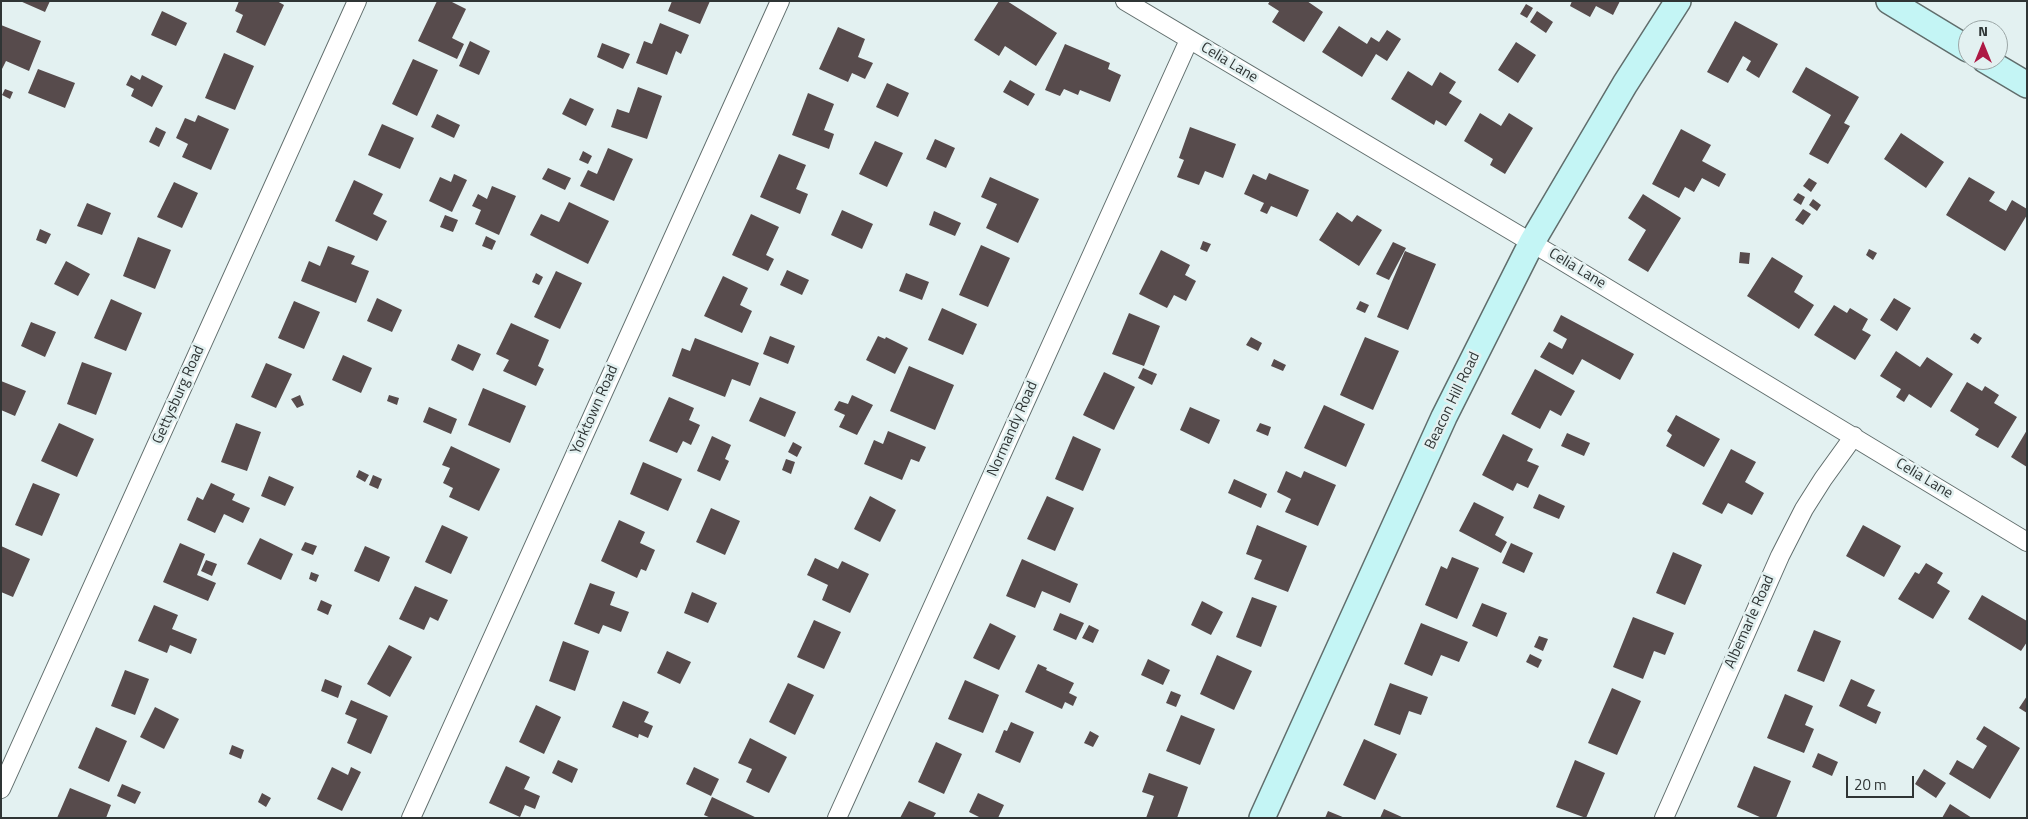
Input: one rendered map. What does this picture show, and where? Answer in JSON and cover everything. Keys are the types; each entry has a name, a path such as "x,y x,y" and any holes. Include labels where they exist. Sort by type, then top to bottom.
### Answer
{"street":[{"name":"Gettysburg Road","path":"1,789 357,1"},
{"name":"Yorktown Road","path":"411,818 780,1"},
{"name":"Celia Lane","path":"1125,1 1532,242 2027,542"},
{"name":"Beacon Hill Road","path":"1262,818 1444,417 1532,242 1625,84 1678,1"},
{"path":"1889,1 1958,43"},
{"name":"Normandy Road","path":"837,818 1189,40"},
{"path":"2002,70 2027,85"},
{"name":"Albemarle Road","path":"1664,818 1780,556 1804,509 1854,436"}],"building":[{"path":"20,1 50,1 45,12"},
{"path":"239,1 277,1 284,5 265,46 236,32 243,15 235,11"},
{"path":"437,1 450,1 466,9 452,38 464,44 457,59 418,41"},
{"path":"672,1 710,1 700,24 668,11"},
{"path":"999,1 1007,1 1057,33 1036,66 1005,46 999,56 974,40"},
{"path":"1270,1 1307,1 1323,12 1304,42 1272,22 1279,11 1268,4"},
{"path":"1572,1 1620,1 1613,15 1596,6 1590,17 1570,6"},
{"path":"1526,4 1533,8 1527,18 1520,14"},
{"path":"162,11 187,23 176,46 151,35"},
{"path":"1537,11 1553,22 1546,33 1530,22"},
{"path":"1735,21 1778,44 1759,78 1746,70 1751,61 1743,56 1728,83 1707,72"},
{"path":"660,23 689,35 681,54 676,51 667,75 636,63 644,41 652,44"},
{"path":"1,25 41,41 29,71 6,61 1,71"},
{"path":"1339,26 1367,44 1371,37 1379,42 1387,30 1401,39 1387,61 1376,54 1362,77 1322,52"},
{"path":"838,27 865,39 858,57 873,63 865,79 852,73 848,82 819,69"},
{"path":"470,41 490,51 479,75 459,66"},
{"path":"1516,42 1536,55 1518,83 1498,70"},
{"path":"602,43 630,54 623,69 597,57"},
{"path":"1065,44 1110,63 1108,69 1121,75 1110,102 1080,90 1078,95 1064,89 1060,96 1045,90"},
{"path":"224,53 254,66 235,110 205,98"},
{"path":"413,59 438,70 417,116 392,104"},
{"path":"1806,67 1859,97 1844,123 1850,126 1828,164 1809,154 1831,115 1792,92"},
{"path":"38,69 75,83 65,108 28,93"},
{"path":"1408,71 1432,86 1440,72 1456,82 1449,93 1462,101 1446,126 1436,120 1434,125 1391,99"},
{"path":"131,75 140,80 142,75 163,86 152,107 131,96 134,89 126,85"},
{"path":"1010,80 1035,94 1028,106 1003,92"},
{"path":"887,83 909,93 898,117 876,107"},
{"path":"638,87 662,96 647,139 611,127 617,109 629,113"},
{"path":"5,89 13,92 10,99 2,95"},
{"path":"808,93 834,104 824,130 834,134 829,149 792,135"},
{"path":"570,98 594,109 586,126 562,114"},
{"path":"1480,113 1501,126 1509,113 1533,128 1505,174 1490,165 1493,159 1464,141"},
{"path":"437,114 460,125 454,138 431,127"},
{"path":"198,115 229,129 211,170 182,157 188,144 176,138 185,118 195,122"},
{"path":"382,124 414,138 400,169 368,155"},
{"path":"156,127 166,132 159,147 149,142"},
{"path":"1190,127 1236,144 1223,178 1205,171 1199,185 1177,177 1184,160 1179,158"},
{"path":"1681,129 1711,145 1702,161 1726,174 1719,187 1702,178 1694,192 1685,187 1679,198 1652,184"},
{"path":"1901,133 1944,162 1926,188 1884,159"},
{"path":"935,139 955,148 946,168 926,159"},
{"path":"875,141 903,153 887,187 859,174"},
{"path":"608,148 633,159 614,201 580,186 588,170 597,174"},
{"path":"583,151 592,156 588,164 579,160"},
{"path":"779,154 806,165 796,189 808,194 800,214 760,197"},
{"path":"548,168 571,178 565,190 542,179"},
{"path":"1269,173 1309,190 1297,217 1271,206 1267,214 1260,211 1264,203 1244,194 1253,174 1266,180"},
{"path":"454,174 467,180 452,212 429,201 440,177 451,182"},
{"path":"990,177 1039,199 1018,243 986,228 997,204 981,197"},
{"path":"1969,177 1995,192 1989,201 2006,211 2012,200 2027,209 2027,215 2005,251 1946,215"},
{"path":"1809,178 1817,183 1811,192 1803,186"},
{"path":"354,180 383,194 373,214 387,221 377,241 335,221"},
{"path":"174,182 198,193 182,228 157,217"},
{"path":"492,186 516,196 499,235 475,224 481,210 472,206 478,194 487,199"},
{"path":"1798,193 1805,197 1801,205 1793,200"},
{"path":"1643,194 1681,218 1648,272 1628,260 1646,230 1628,218"},
{"path":"1813,199 1821,205 1817,211 1809,205"},
{"path":"569,202 609,221 588,264 530,235 541,214 559,222"},
{"path":"87,203 111,213 102,235 77,226"},
{"path":"1803,209 1811,214 1803,225 1795,220"},
{"path":"842,210 873,224 862,249 831,235"},
{"path":"934,211 961,223 955,236 929,225"},
{"path":"1337,212 1352,222 1357,215 1382,230 1359,266 1319,240"},
{"path":"751,214 779,227 766,255 774,259 768,271 732,255"},
{"path":"445,215 458,220 453,232 440,227"},
{"path":"40,229 51,234 46,244 36,240"},
{"path":"486,236 496,241 492,250 482,246"},
{"path":"138,237 171,250 155,289 123,276"},
{"path":"1203,241 1211,244 1207,252 1200,249"},
{"path":"1393,242 1406,248 1389,280 1376,274"},
{"path":"981,245 1010,258 988,307 959,295"},
{"path":"328,246 355,256 351,264 369,271 356,303 301,281 309,261 320,266"},
{"path":"1869,249 1877,253 1873,260 1866,255"},
{"path":"1161,250 1190,265 1185,275 1196,281 1186,301 1174,295 1167,308 1139,294"},
{"path":"1405,251 1436,264 1408,330 1377,317"},
{"path":"1740,252 1750,253 1749,264 1739,263"},
{"path":"1772,257 1803,276 1794,292 1814,305 1799,329 1747,296"},
{"path":"66,261 90,274 78,296 54,284"},
{"path":"787,270 809,280 802,295 780,285"},
{"path":"556,271 582,283 560,329 534,317"},
{"path":"536,273 543,277 539,285 532,282"},
{"path":"906,273 929,282 922,300 899,291"},
{"path":"723,276 748,288 740,305 752,311 742,333 704,316"},
{"path":"377,298 402,310 392,332 367,321"},
{"path":"1894,298 1911,308 1897,331 1880,320"},
{"path":"111,299 142,313 126,351 94,338"},
{"path":"294,301 320,312 304,349 278,338"},
{"path":"1360,301 1369,305 1365,313 1356,309"},
{"path":"1834,305 1847,313 1850,308 1868,319 1862,330 1871,335 1855,360 1814,335"},
{"path":"942,308 977,324 963,355 928,340"},
{"path":"1129,313 1160,326 1144,366 1112,354"},
{"path":"1561,315 1634,354 1620,380 1582,359 1573,375 1540,357 1549,342 1562,349 1567,339 1553,331"},
{"path":"31,322 56,332 45,357 21,346"},
{"path":"511,323 549,340 538,366 544,369 536,386 503,371 509,360 496,354"},
{"path":"1974,333 1982,338 1978,344 1970,339"},
{"path":"770,336 795,346 788,364 763,354"},
{"path":"878,336 885,339 886,337 908,348 895,374 866,360"},
{"path":"1251,337 1262,343 1258,351 1246,345"},
{"path":"1365,337 1399,351 1373,410 1340,395"},
{"path":"695,338 759,363 750,386 732,379 725,397 672,376 682,348 690,351"},
{"path":"458,344 481,354 473,371 451,360"},
{"path":"1896,351 1920,367 1927,357 1953,374 1931,408 1909,394 1904,402 1896,397 1901,389 1880,376"},
{"path":"343,355 372,368 361,393 332,380"},
{"path":"1274,359 1286,365 1283,371 1271,366"},
{"path":"82,362 112,373 96,415 67,404"},
{"path":"266,363 292,374 276,408 251,397"},
{"path":"909,366 954,385 935,430 890,411"},
{"path":"1143,368 1157,374 1152,385 1138,378"},
{"path":"1535,369 1575,391 1561,416 1550,410 1540,429 1511,414"},
{"path":"1104,372 1135,387 1114,430 1083,415"},
{"path":"1,381 26,391 15,416 1,410"},
{"path":"1967,382 1982,391 1985,386 1999,395 1994,403 2017,417 1998,448 1975,435 1979,429 1950,411"},
{"path":"483,388 526,406 510,443 468,425"},
{"path":"300,395 304,405 297,408 291,399"},
{"path":"389,395 399,398 397,405 387,401"},
{"path":"852,395 873,405 857,435 839,427 845,415 834,410 839,401 848,404"},
{"path":"669,397 694,408 689,420 700,425 691,445 683,441 677,453 649,441"},
{"path":"760,397 796,412 785,437 749,421"},
{"path":"1324,405 1365,424 1346,467 1304,448"},
{"path":"429,407 457,419 451,434 423,422"},
{"path":"1190,407 1220,420 1209,444 1180,430"},
{"path":"1676,415 1720,439 1704,467 1666,446 1672,435 1667,431"},
{"path":"59,423 94,439 77,477 41,461"},
{"path":"236,423 261,432 247,471 221,462"},
{"path":"1260,423 1271,427 1268,436 1256,431"},
{"path":"2027,430 2027,467 2011,457"},
{"path":"888,431 926,447 919,462 911,459 902,480 864,464 874,440 883,444"},
{"path":"1567,433 1590,443 1584,456 1561,446"},
{"path":"1503,434 1533,449 1527,461 1539,466 1528,488 1517,483 1513,491 1482,475"},
{"path":"712,436 731,445 725,459 729,461 720,481 697,471"},
{"path":"1073,436 1101,449 1083,491 1055,479"},
{"path":"793,442 802,447 797,457 788,452"},
{"path":"451,446 500,469 479,511 449,497 453,488 443,483 450,468 442,465"},
{"path":"1731,449 1756,462 1745,482 1764,493 1752,515 1728,503 1722,514 1702,504"},
{"path":"786,459 795,462 791,474 782,470"},
{"path":"643,462 682,479 668,511 630,494"},
{"path":"359,470 369,475 365,482 356,477"},
{"path":"1286,471 1301,478 1304,471 1336,485 1318,526 1285,512 1291,499 1277,492"},
{"path":"373,475 382,479 378,489 369,485"},
{"path":"269,476 294,487 285,506 261,496"},
{"path":"1234,479 1267,494 1261,508 1228,493"},
{"path":"33,483 60,494 42,536 15,525"},
{"path":"211,483 235,494 232,500 250,508 243,523 224,514 215,533 187,520 197,497 203,500"},
{"path":"1539,494 1565,506 1559,519 1533,508"},
{"path":"870,496 896,510 880,542 854,529"},
{"path":"1047,496 1074,508 1055,551 1027,539"},
{"path":"1474,502 1504,517 1495,535 1507,542 1501,553 1459,531"},
{"path":"711,508 740,521 725,555 696,542"},
{"path":"619,520 645,532 640,543 655,550 646,571 641,569 637,578 601,561"},
{"path":"442,525 468,537 451,574 425,562"},
{"path":"1257,525 1307,546 1288,592 1254,579 1262,560 1246,554"},
{"path":"1863,525 1901,546 1884,577 1846,556"},
{"path":"260,538 293,554 281,580 247,564"},
{"path":"305,542 317,546 313,555 301,550"},
{"path":"180,543 205,554 197,575 216,583 208,601 163,582"},
{"path":"1511,543 1533,553 1524,573 1502,563"},
{"path":"1,546 30,559 13,597 1,592"},
{"path":"365,546 390,557 379,582 354,571"},
{"path":"1673,552 1702,565 1685,605 1656,593"},
{"path":"1452,557 1479,568 1457,619 1425,605 1441,566 1447,569"},
{"path":"815,558 838,569 842,561 869,574 850,613 822,600 828,585 807,575"},
{"path":"1022,559 1078,584 1070,603 1042,591 1035,608 1006,596"},
{"path":"206,560 217,564 212,576 201,571"},
{"path":"1926,563 1943,573 1937,583 1950,591 1933,619 1898,599 1915,572 1919,574"},
{"path":"311,572 319,575 316,582 309,579"},
{"path":"590,583 615,592 610,605 629,612 621,632 603,625 599,634 574,624"},
{"path":"415,586 448,600 438,621 430,617 424,630 399,619"},
{"path":"692,592 717,603 708,623 684,613"},
{"path":"1982,595 2027,621 2027,642 2021,651 1968,619"},
{"path":"1252,597 1277,606 1261,647 1236,637"},
{"path":"321,600 332,605 328,615 317,610"},
{"path":"1202,601 1223,612 1211,635 1191,625"},
{"path":"1482,603 1507,613 1497,637 1472,626"},
{"path":"154,605 178,615 172,629 197,639 191,654 170,645 167,653 138,641"},
{"path":"1060,613 1084,623 1076,640 1053,630"},
{"path":"1633,617 1674,633 1665,655 1654,651 1643,679 1613,667"},
{"path":"814,620 841,632 824,669 797,657"},
{"path":"990,623 1016,636 999,670 973,658"},
{"path":"1421,623 1468,642 1459,662 1441,655 1432,676 1404,664"},
{"path":"1089,625 1099,630 1093,643 1082,638"},
{"path":"1814,630 1841,641 1824,682 1797,671"},
{"path":"1539,636 1548,639 1543,651 1534,647"},
{"path":"563,641 589,651 575,691 549,681"},
{"path":"389,645 412,657 390,697 367,684"},
{"path":"667,651 691,662 680,684 657,673"},
{"path":"1530,654 1542,660 1538,668 1526,662"},
{"path":"1217,655 1252,671 1234,710 1200,694"},
{"path":"1148,659 1170,670 1163,685 1141,675"},
{"path":"1038,664 1047,668 1046,670 1074,683 1069,693 1077,697 1073,706 1065,702 1062,709 1025,692"},
{"path":"125,670 149,679 135,715 111,706"},
{"path":"325,679 342,686 338,698 321,691"},
{"path":"1851,679 1875,690 1867,706 1881,712 1876,724 1839,706"},
{"path":"965,680 999,695 983,733 948,719"},
{"path":"788,683 814,695 795,735 769,722"},
{"path":"1390,683 1428,697 1421,715 1409,711 1400,735 1374,725"},
{"path":"1612,688 1641,701 1617,755 1588,743"},
{"path":"1171,691 1181,695 1176,707 1166,703"},
{"path":"1785,694 1813,706 1805,725 1814,729 1804,753 1767,738"},
{"path":"2027,696 2027,713 2019,708"},
{"path":"351,700 388,716 371,754 347,743 357,719 345,714"},
{"path":"623,701 649,712 644,722 653,726 648,738 639,734 638,738 612,727"},
{"path":"536,705 561,717 544,754 519,742"},
{"path":"155,707 179,719 164,749 140,737"},
{"path":"1181,715 1215,729 1200,765 1166,751"},
{"path":"1011,722 1034,732 1020,763 995,752 1004,730 1007,731"},
{"path":"1984,726 2020,748 1990,799 1949,774 1957,760 1973,769 1987,746 1976,739"},
{"path":"96,727 127,741 109,782 78,768"},
{"path":"1090,731 1099,736 1093,747 1084,743"},
{"path":"750,738 787,757 769,793 746,782 752,769 738,763"},
{"path":"1364,739 1397,754 1375,800 1343,785"},
{"path":"936,742 962,754 944,794 918,782"},
{"path":"232,745 244,750 241,759 229,754"},
{"path":"1818,753 1838,762 1832,776 1812,767"},
{"path":"558,760 578,769 572,783 552,773"},
{"path":"1575,760 1605,773 1586,818 1556,807"},
{"path":"506,766 530,777 524,789 540,796 535,809 525,805 520,817 489,803"},
{"path":"1754,766 1791,781 1776,818 1762,818 1737,807"},
{"path":"332,767 348,775 351,767 361,772 342,811 317,799"},
{"path":"694,767 719,779 711,796 686,784"},
{"path":"1924,769 1946,783 1936,798 1915,784"},
{"path":"1149,773 1188,787 1177,818 1146,818 1154,796 1142,792"},
{"path":"122,784 141,792 135,804 117,796"},
{"path":"70,788 111,805 106,818 57,818"},
{"path":"262,793 271,798 266,807 258,802"},
{"path":"978,793 1004,805 998,818 981,818 969,812"},
{"path":"712,797 757,818 711,818 704,815"},
{"path":"909,801 936,813 933,818 900,818"},
{"path":"1950,804 1972,818 1942,818"},
{"path":"1384,809 1404,818 1380,818"},
{"path":"1328,811 1345,818 1325,818"}]}
